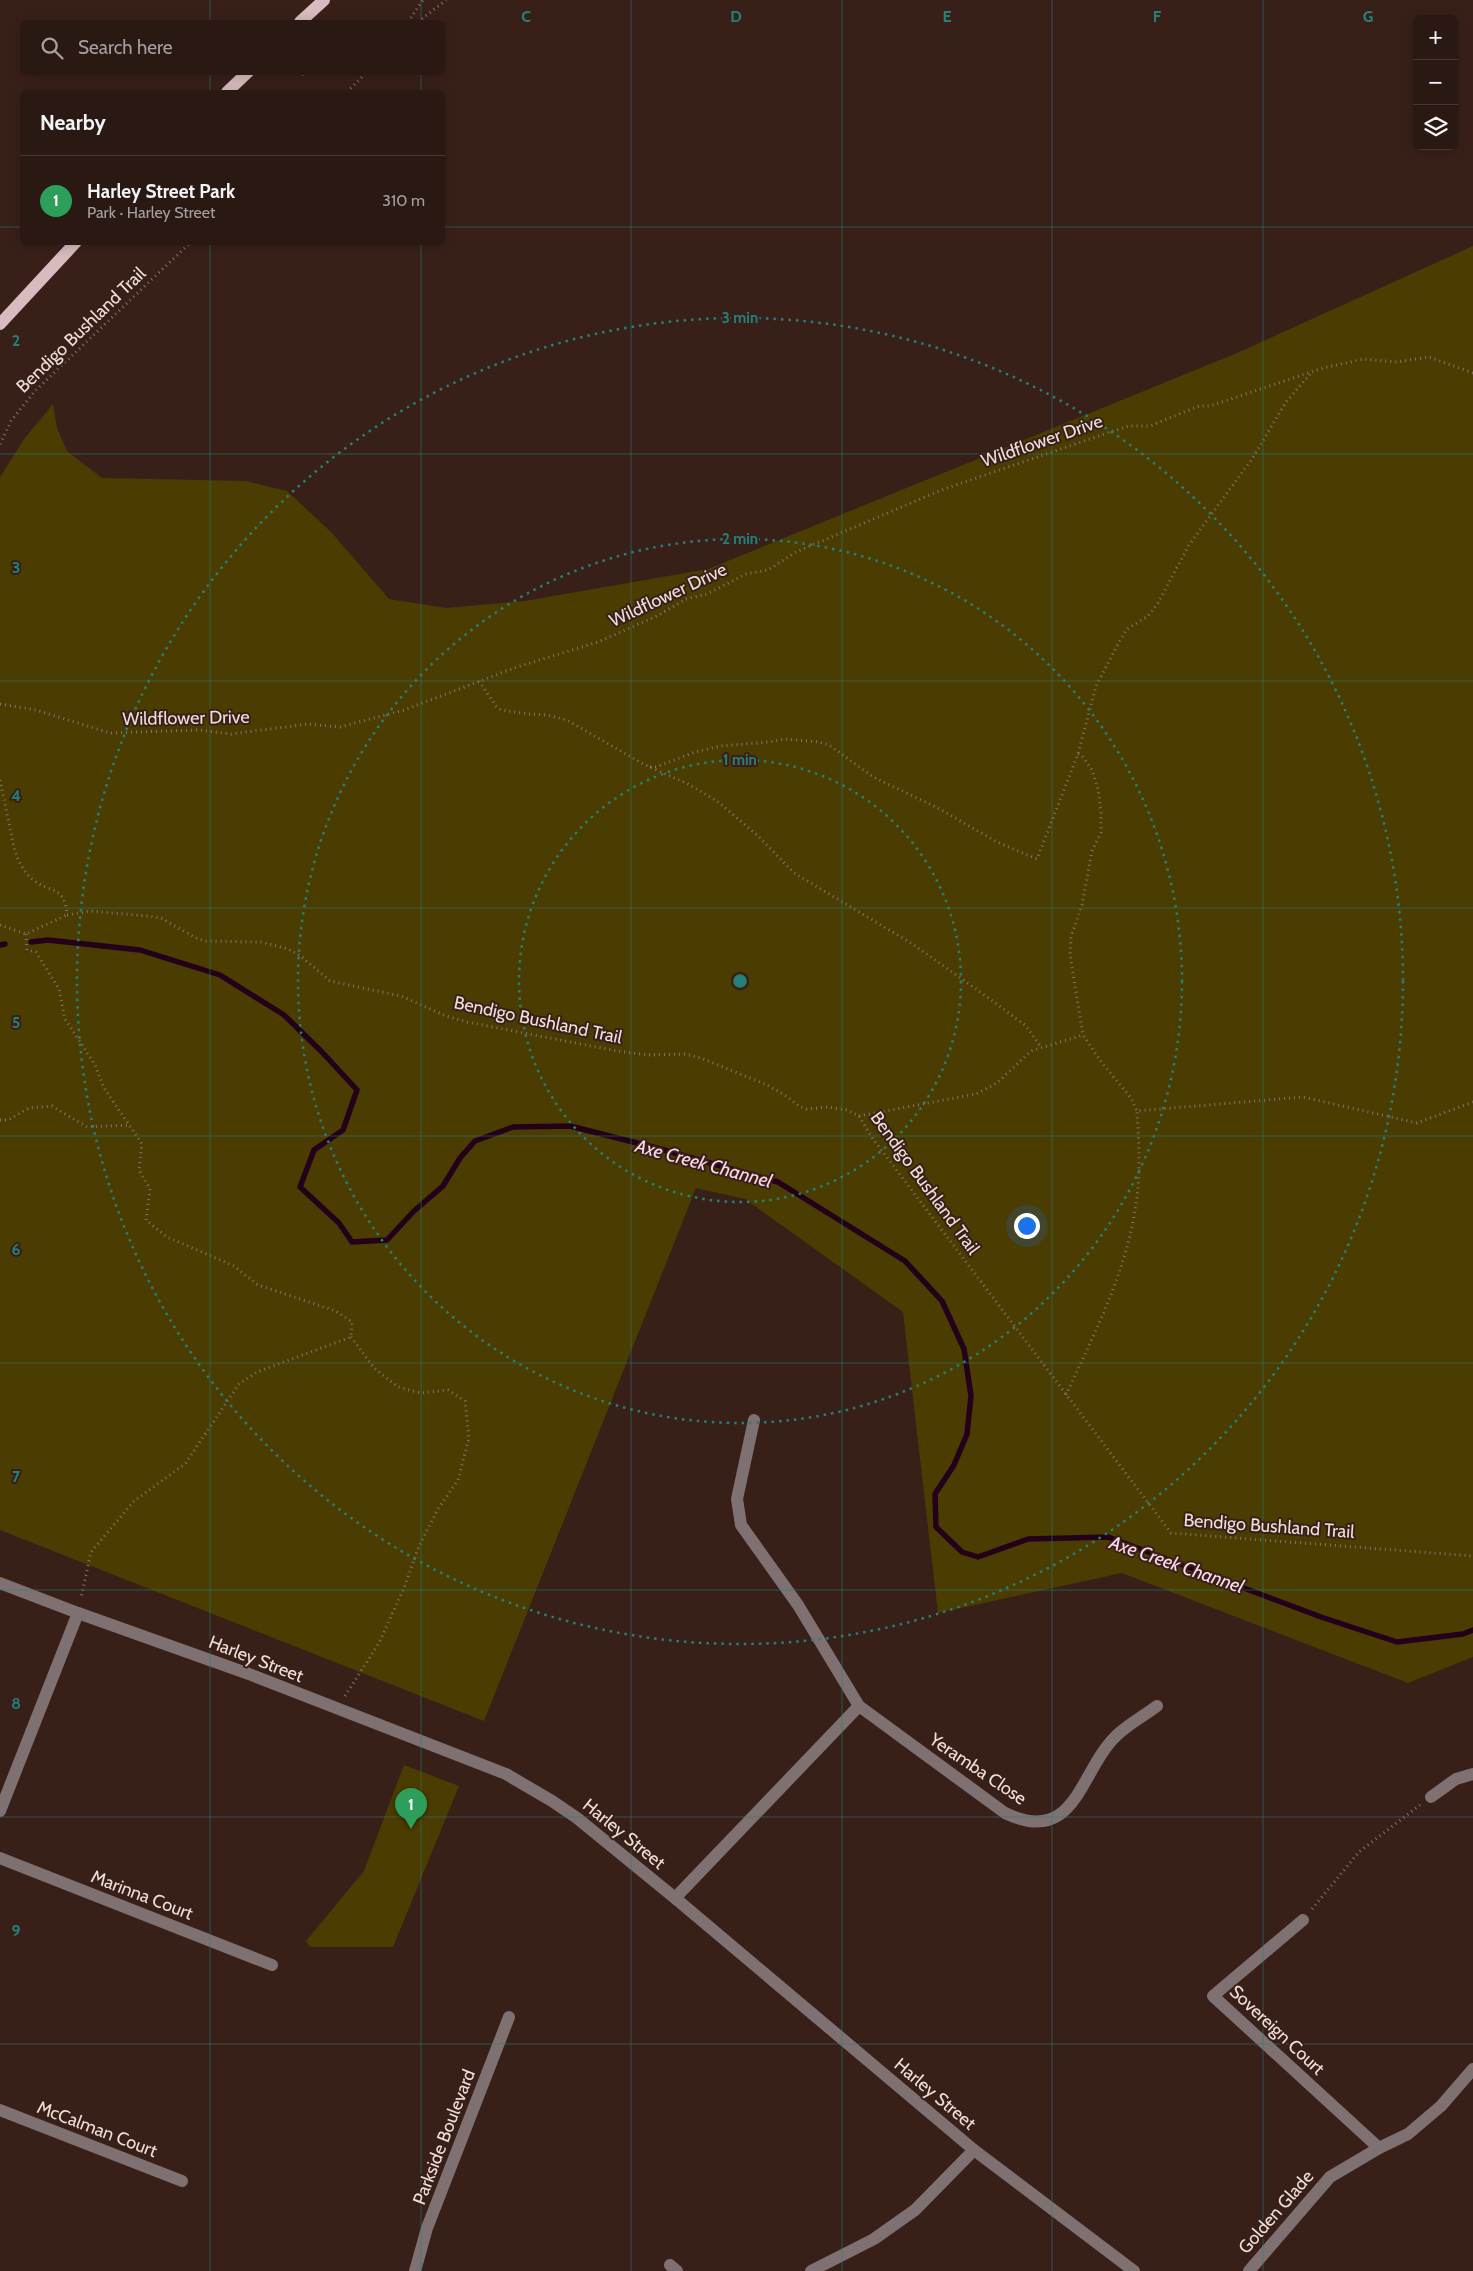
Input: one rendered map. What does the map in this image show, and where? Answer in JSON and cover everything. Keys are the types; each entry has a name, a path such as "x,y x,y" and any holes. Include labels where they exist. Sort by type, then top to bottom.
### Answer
{"main road":[{"path":"302,20 324,0"},
{"path":"229,90 245,75"},
{"path":"0,324 73,245"}],"street":[{"name":"Yeramba Close","path":"754,1420 737,1499 741,1525 798,1605 858,1706 1006,1813 1018,1819 1033,1822 1055,1818 1074,1803 1094,1763 1116,1736 1157,1706"},
{"name":"Harley Street","path":"0,1583 249,1674 506,1774 531,1788 577,1818 675,1898 974,2150 1134,2271"},
{"path":"0,1811 78,1613"},
{"path":"675,1898 858,1706"},
{"path":"1430,1797 1456,1779 1473,1774"},
{"name":"Marinna Court","path":"0,1858 272,1965"},
{"name":"Sovereign Court","path":"1303,1920 1214,1996 1379,2148"},
{"name":"Parkside Boulevard","path":"415,2271 427,2228 509,2017"},
{"name":"Golden Glade","path":"1248,2271 1330,2177 1379,2148 1408,2134 1441,2106 1473,2069"},
{"name":"McCalman Court","path":"0,2110 182,2181"},
{"path":"811,2271 874,2239 915,2210 974,2150"}],"path":[{"path":"409,20 423,0"},
{"path":"421,20 446,0"},
{"path":"349,90 364,75"},
{"name":"Bendigo Bushland Trail","path":"0,444 11,421 34,391 188,245"},
{"name":"Wildflower Drive","path":"0,704 36,710 110,733 198,730 231,734 308,724 340,727 404,710 517,666 598,642 657,616 686,599 707,594 746,574 768,570 796,552 944,489 1128,426 1150,426 1199,406 1210,406 1312,372 1364,359 1397,362 1429,357 1473,373"},
{"path":"650,767 656,767 696,752 721,746 768,742 785,738 819,742 833,748 873,777 936,807 997,842 1037,859 1078,754 1096,686 1119,642 1127,630 1148,616 1158,603 1189,545 1252,459 1286,402 1312,372"},
{"path":"479,681 496,706 501,710 557,716 650,767 688,784 716,801 757,835 794,873 911,943 1025,1025 1041,1047"},
{"path":"1066,1395 1120,1272 1135,1210 1140,1163 1137,1111 1131,1098 1102,1063 1083,1035 1070,955 1072,937 1082,905 1092,851 1101,833 1102,812 1092,770 1082,756 1078,754"},
{"path":"0,780 15,852 34,880 62,895 66,902 67,915"},
{"name":"Bendigo Bushland Trail","path":"26,934 67,915 90,911 161,918 196,938 205,941 261,942 288,949 302,957 330,981 401,996 446,1016 502,1030 617,1051 648,1055 685,1054 701,1058 767,1085 807,1110 828,1107 847,1110 859,1116 873,1139 1171,1533 1473,1556"},
{"path":"0,925 26,934 26,950 36,952 59,989 65,1019 94,1065 104,1088 142,1144 139,1170 150,1189 146,1220 167,1237 234,1266 258,1285 336,1311 352,1322 351,1337 374,1368 398,1387 421,1393 448,1390 465,1401 469,1438 458,1480 438,1509 418,1546 404,1588 379,1643 337,1709"},
{"path":"859,1116 976,1094 997,1083 1031,1051 1083,1035"},
{"path":"1137,1111 1303,1097 1417,1123 1473,1102"},
{"path":"0,1120 8,1120 29,1108 52,1106 87,1127 130,1125"},
{"path":"78,1613 91,1552 134,1501 184,1464 239,1384 257,1372 351,1337"},
{"path":"1303,1920 1359,1852 1430,1797"}],"shaded area":[{"path":"1473,246 1473,1657 1408,1683 1122,1573 938,1613 903,1312 745,1199 696,1188 484,1721 0,1530 0,477 25,438 53,404 57,428 67,451 102,478 246,481 287,491 331,532 389,599 446,608 525,601 708,569 1237,353"},
{"path":"404,1765 459,1786 393,1947 310,1947 306,1941 364,1871"}],"waterway":[{"name":"Axe Creek Channel","path":"31,942 48,940 140,950 220,975 284,1015 357,1090 343,1130 314,1150 300,1187 339,1223 352,1242 387,1240 414,1211 443,1186 460,1158 475,1141 513,1127 570,1126 778,1182 905,1261 942,1301 964,1349 971,1396 967,1434 954,1465 935,1494 936,1527 962,1552 978,1557 1028,1539 1108,1537 1321,1617 1397,1642 1463,1634 1473,1630"},
{"name":"Axe Creek Channel","path":"0,945 5,944"}],"place":[{"name":"Harley Street Park","path":"411,1829"}]}
